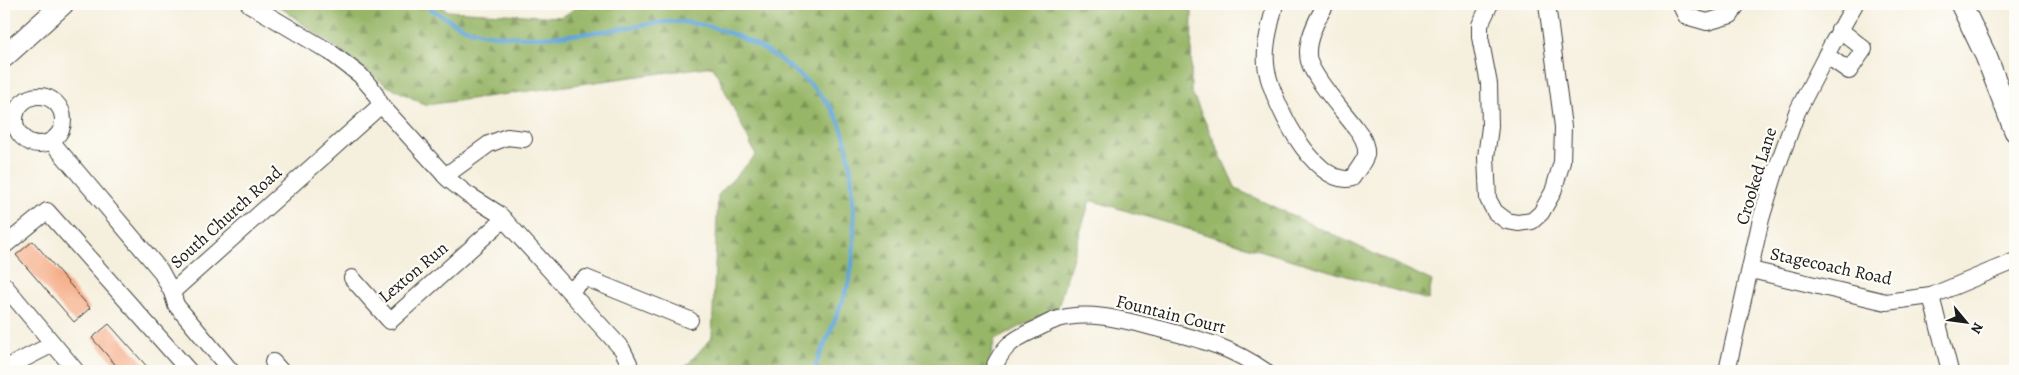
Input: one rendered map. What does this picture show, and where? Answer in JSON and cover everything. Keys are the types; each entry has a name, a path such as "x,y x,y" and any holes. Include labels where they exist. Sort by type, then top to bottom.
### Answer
{"main road":[{"path":"4,57 63,4"},
{"path":"1962,4 2013,118"},
{"path":"1972,4 1986,56"}],"street":[{"path":"248,4 330,52 360,75 373,90 381,105 445,176 467,194 499,214 622,349 629,363 627,371"},
{"path":"1275,4 1266,45 1268,80 1280,109 1306,153 1321,167 1336,177 1347,179 1352,178 1366,156 1365,146 1361,134 1318,77 1309,61 1310,39 1316,21 1326,4"},
{"path":"1490,4 1480,25 1480,37 1489,84 1490,127 1486,157 1488,199 1495,212 1507,221 1518,223 1532,221 1541,213 1553,192 1562,162 1563,128 1547,4"},
{"path":"1680,4 1686,16 1707,22 1731,15 1737,4"},
{"name":"Crooked Lane","path":"1727,371 1761,219 1775,173 1797,112 1855,4"},
{"path":"1826,55 1849,71 1864,49 1840,29"},
{"name":"South Church Road","path":"231,371 176,305 172,292 381,105"},
{"path":"445,176 489,144 507,138 524,138"},
{"path":"51,141 160,270 172,292"},
{"path":"4,246 47,211 189,371"},
{"name":"Lexton Run","path":"352,278 390,321 504,219"},
{"name":"Stagecoach Road","path":"1751,270 1886,302 1931,296 2015,262"},
{"path":"569,291 586,278 690,320"},
{"path":"4,285 76,371"},
{"path":"1931,296 1950,371"},
{"name":"Fountain Court","path":"992,371 1001,351 1018,337 1055,320 1081,316 1117,318 1212,342 1247,358 1266,371"},
{"path":"4,369 53,344"}],"green space":[{"path":"276,4 439,4 448,11 562,17 582,4 1192,4 1191,91 1236,189 1432,281 1428,300 1090,200 1058,307 995,340 987,371 682,371 712,337 718,195 756,155 713,66 426,105 386,85"}],"building":[{"path":"33,241 90,308 74,322 16,255"},
{"path":"109,324 151,371 121,371 92,338"}],"waterway":[{"path":"423,4 465,28 481,33 518,37 558,36 656,23 683,22 697,24 725,31 764,49 811,85 825,100 841,127 849,161 854,205 853,249 848,284 813,371"}]}
